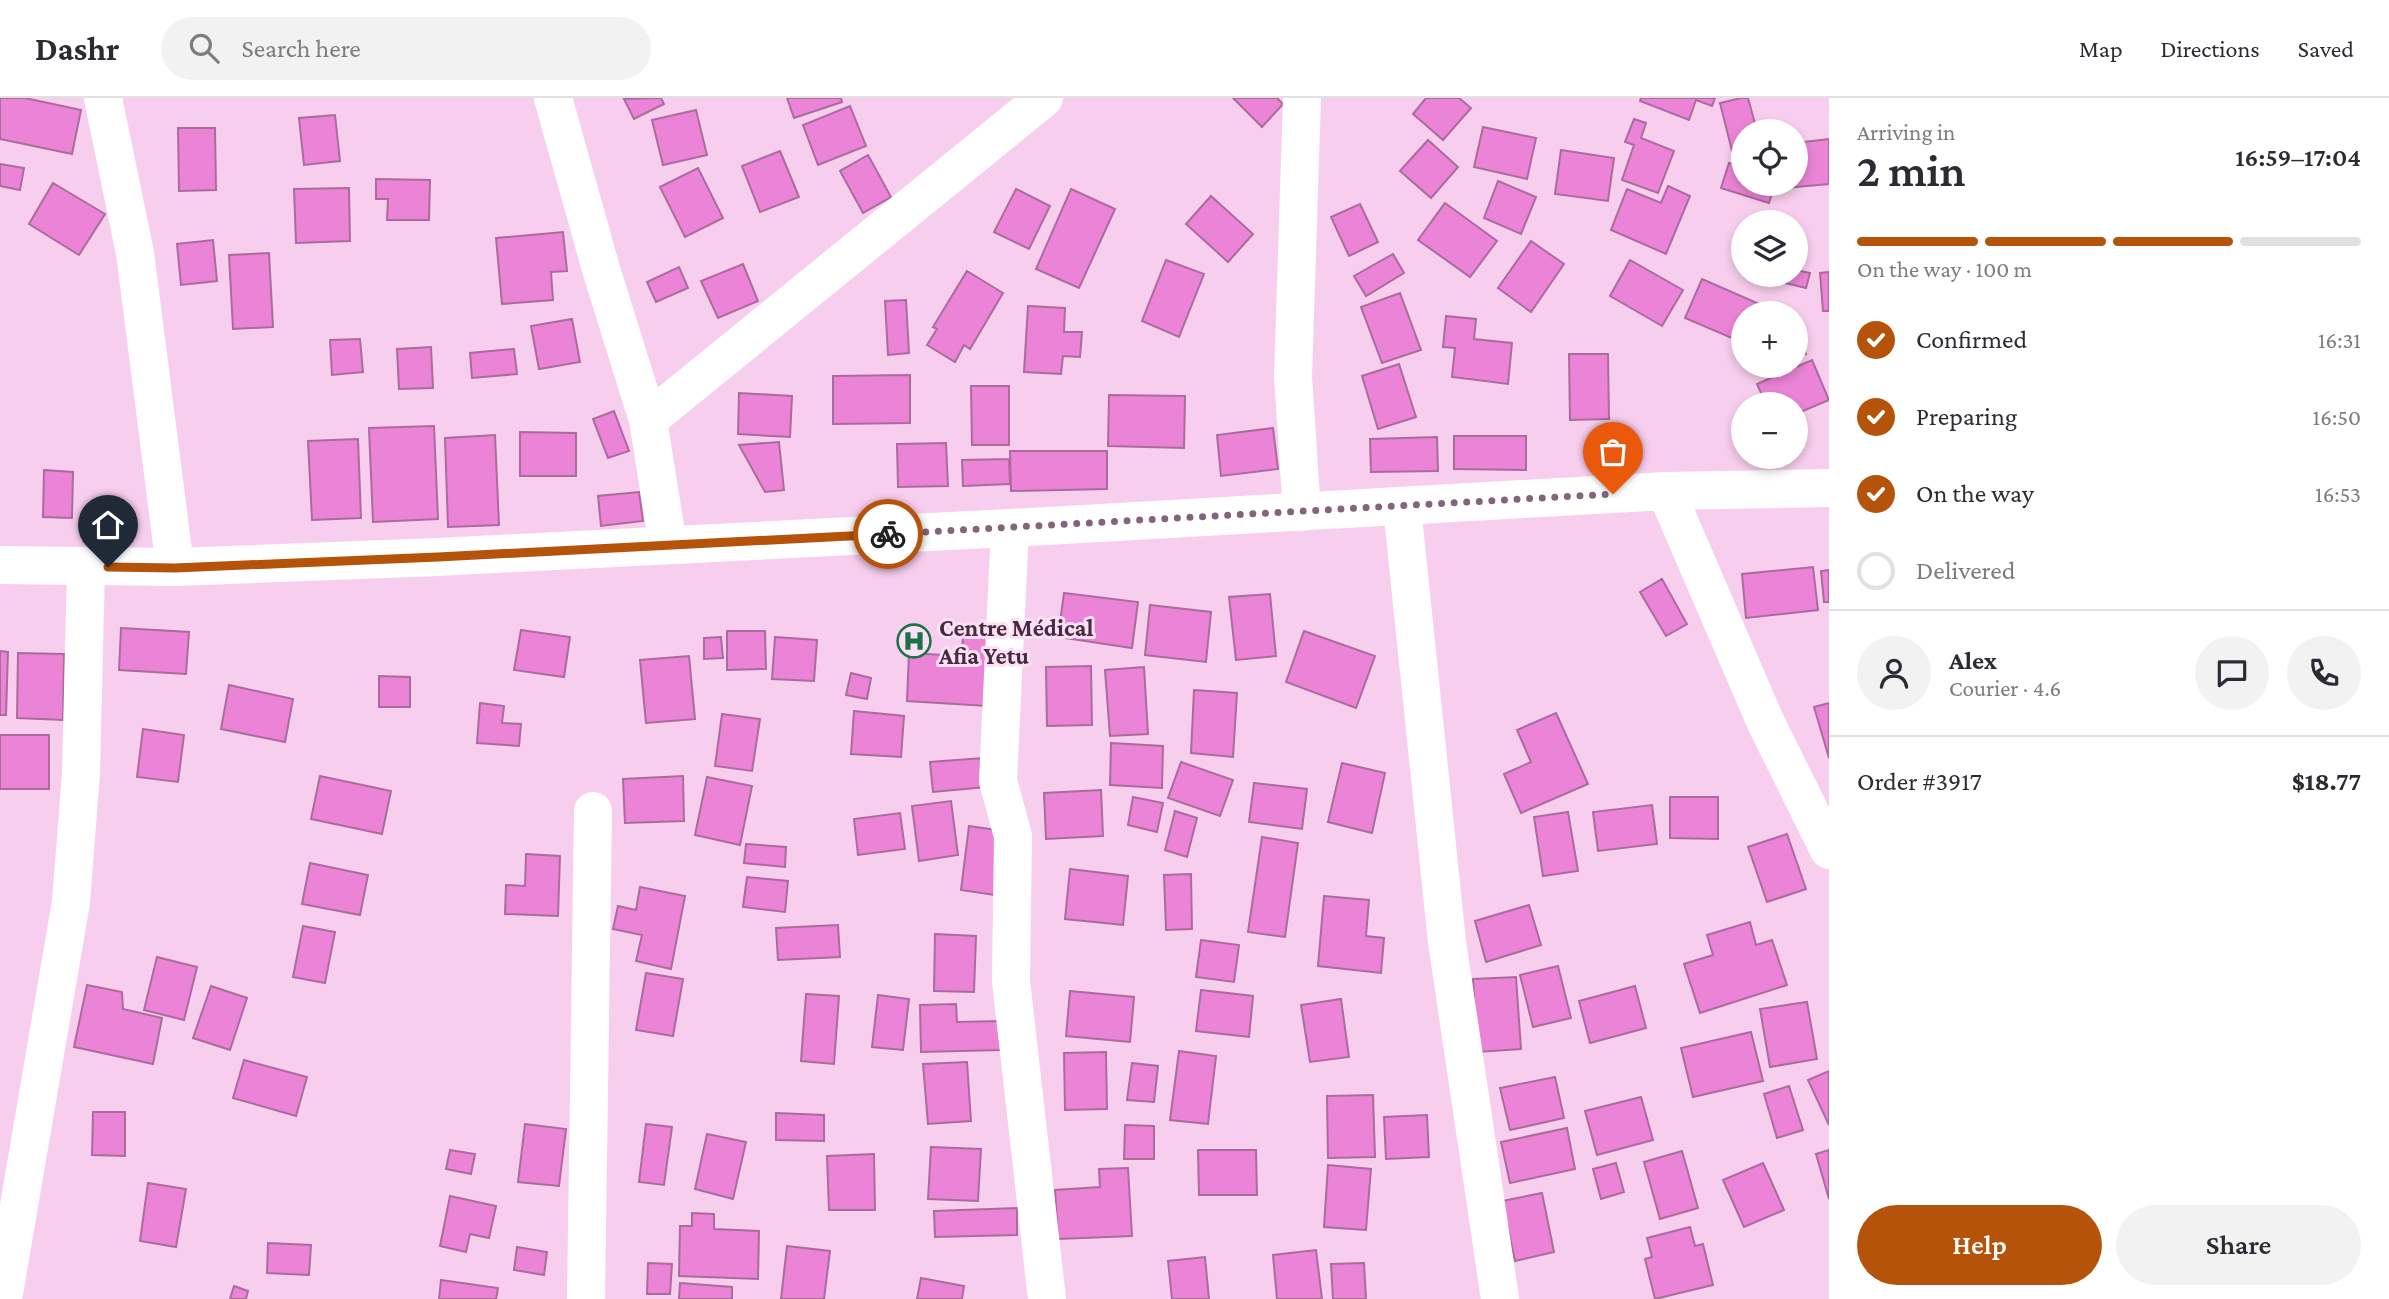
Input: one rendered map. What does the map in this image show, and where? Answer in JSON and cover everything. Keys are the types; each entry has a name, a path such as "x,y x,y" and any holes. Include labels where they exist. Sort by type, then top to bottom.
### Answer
{"street":[{"path":"103,98 135,253 175,568"},
{"path":"553,98 601,269 648,420 668,545"},
{"path":"648,420 1044,98"},
{"path":"1302,98 1293,377 1302,512"},
{"path":"0,565 175,568 1010,528 1666,491 1829,488"},
{"path":"1666,491 1766,723 1829,850"},
{"path":"1402,507 1447,942 1500,1299"},
{"path":"1010,528 998,781 1013,835 1011,981 1047,1299"},
{"path":"3,1299 71,902 81,774 86,567"},
{"path":"586,1299 593,811"}],"building":[{"path":"0,98 25,98 81,110 72,154 0,139"},
{"path":"661,98 664,104 634,119 624,99"},
{"path":"787,98 841,98 842,102 794,118"},
{"path":"1233,98 1277,98 1283,104 1262,127"},
{"path":"1426,98 1459,98 1471,108 1443,140 1413,114"},
{"path":"1641,98 1715,98 1712,106 1696,100 1689,120 1640,101"},
{"path":"1748,98 1754,119 1731,119 1731,147 1720,103"},
{"path":"850,106 866,146 818,165 803,125"},
{"path":"696,110 707,155 663,165 652,120"},
{"path":"335,115 340,161 304,165 299,118"},
{"path":"1634,119 1646,123 1641,138 1674,151 1658,193 1622,180 1634,145 1625,142"},
{"path":"1483,127 1536,138 1527,179 1474,167"},
{"path":"178,128 215,128 216,190 179,191"},
{"path":"1829,139 1829,184 1808,186 1808,142"},
{"path":"1428,140 1458,167 1431,198 1400,171"},
{"path":"1561,150 1614,158 1608,201 1555,194"},
{"path":"780,151 799,197 760,212 742,166"},
{"path":"868,155 891,197 863,213 840,171"},
{"path":"1729,163 1731,164 1731,191 1721,188"},
{"path":"0,164 24,168 20,190 0,186"},
{"path":"698,168 723,218 685,237 660,187"},
{"path":"376,179 430,180 429,220 387,220 388,199 376,199"},
{"path":"1498,181 1536,197 1521,234 1484,218"},
{"path":"53,183 105,214 79,255 29,224"},
{"path":"1668,186 1690,196 1666,254 1611,230 1627,189 1661,203"},
{"path":"349,188 350,241 296,243 294,189"},
{"path":"1016,189 1050,206 1029,249 994,232"},
{"path":"1071,189 1115,209 1079,288 1036,269"},
{"path":"1211,196 1253,234 1228,262 1186,224"},
{"path":"1747,196 1771,196 1769,203"},
{"path":"1445,203 1497,241 1470,277 1418,240"},
{"path":"1360,204 1378,242 1349,256 1331,217"},
{"path":"563,232 567,271 551,272 553,300 502,304 496,238"},
{"path":"213,240 217,281 181,285 177,244"},
{"path":"1531,241 1564,264 1531,312 1498,288"},
{"path":"269,253 273,327 233,329 229,255"},
{"path":"1393,254 1404,273 1366,296 1354,276"},
{"path":"1166,260 1204,274 1179,337 1142,321"},
{"path":"1630,260 1683,290 1662,326 1610,296"},
{"path":"743,264 758,301 718,318 701,281"},
{"path":"679,267 688,288 656,302 647,282"},
{"path":"967,271 1003,293 970,349 964,345 955,362 927,345 937,329 933,327"},
{"path":"1829,272 1829,311 1823,311 1820,273"},
{"path":"1702,279 1752,301 1731,301 1731,338 1685,318"},
{"path":"1400,293 1421,350 1382,363 1361,307"},
{"path":"906,300 909,353 888,355 885,301"},
{"path":"1028,306 1065,308 1064,332 1082,332 1080,357 1063,356 1061,374 1024,372"},
{"path":"1446,316 1476,319 1474,339 1512,343 1508,384 1452,377 1455,348 1443,347"},
{"path":"572,319 580,362 539,369 531,326"},
{"path":"360,339 363,372 332,375 330,340"},
{"path":"431,347 433,388 399,389 397,349"},
{"path":"514,349 517,374 472,378 470,353"},
{"path":"1569,354 1608,354 1609,419 1570,420"},
{"path":"1812,360 1829,400 1808,409 1808,392 1761,392 1757,384 1771,378 1808,378 1808,362"},
{"path":"1399,364 1416,417 1378,429 1362,376"},
{"path":"910,375 910,423 833,424 833,376"},
{"path":"971,386 1009,386 1009,445 972,445"},
{"path":"739,393 792,396 790,437 738,434"},
{"path":"1109,395 1185,396 1184,448 1108,446"},
{"path":"614,411 629,451 608,458 593,419"},
{"path":"434,426 438,519 373,522 369,428"},
{"path":"1273,428 1278,469 1221,476 1217,435"},
{"path":"520,432 576,433 576,476 520,476"},
{"path":"495,435 499,525 448,527 445,438"},
{"path":"1454,436 1526,436 1526,470 1454,469"},
{"path":"1437,437 1438,471 1371,472 1370,439"},
{"path":"358,439 361,518 312,520 308,441"},
{"path":"779,442 784,490 765,492 739,445"},
{"path":"946,443 948,486 898,487 897,444"},
{"path":"1010,451 1107,451 1107,489 1011,491"},
{"path":"1009,459 1010,484 963,486 962,460"},
{"path":"44,470 73,472 72,518 43,517"},
{"path":"639,492 643,521 601,526 598,496"},
{"path":"1813,567 1818,610 1746,618 1742,574"},
{"path":"1829,570 1829,602 1824,602 1821,571"},
{"path":"1662,579 1687,624 1666,636 1640,592"},
{"path":"1064,593 1138,602 1132,648 1058,637"},
{"path":"1270,594 1276,656 1236,660 1229,597"},
{"path":"1150,605 1211,612 1206,662 1145,655"},
{"path":"121,628 189,632 186,674 119,670"},
{"path":"521,630 570,637 564,677 514,670"},
{"path":"727,631 765,631 766,669 727,670"},
{"path":"1304,631 1375,656 1356,708 1286,682"},
{"path":"963,635 991,637 987,706 907,701 909,653 962,656"},
{"path":"721,637 723,658 704,659 704,638"},
{"path":"775,637 817,640 814,681 772,679"},
{"path":"0,651 8,652 6,715 0,715"},
{"path":"18,653 64,654 63,720 17,718"},
{"path":"689,656 695,719 646,723 640,660"},
{"path":"1091,666 1092,725 1047,726 1046,667"},
{"path":"1144,667 1148,734 1110,736 1105,670"},
{"path":"851,673 871,678 867,699 846,695"},
{"path":"379,676 410,677 410,707 379,707"},
{"path":"229,685 293,699 285,742 221,729"},
{"path":"1194,690 1237,693 1233,757 1191,753"},
{"path":"480,703 504,706 502,723 521,724 519,746 477,743"},
{"path":"1829,703 1829,758 1814,707"},
{"path":"854,711 904,716 901,757 851,754"},
{"path":"1556,713 1588,784 1521,813 1504,774 1531,762 1517,730"},
{"path":"722,714 760,719 752,771 715,766"},
{"path":"143,729 184,735 178,782 137,777"},
{"path":"0,735 49,735 49,789 0,789"},
{"path":"1111,743 1163,746 1162,788 1110,785"},
{"path":"983,758 986,787 933,792 930,762"},
{"path":"1181,762 1233,780 1220,816 1168,798"},
{"path":"1342,763 1385,773 1372,833 1328,822"},
{"path":"320,776 391,791 382,834 311,819"},
{"path":"683,776 684,821 625,823 623,779"},
{"path":"707,777 752,786 740,845 695,835"},
{"path":"1254,783 1307,789 1302,829 1249,822"},
{"path":"1101,790 1103,836 1046,839 1044,793"},
{"path":"1133,797 1163,803 1157,832 1128,825"},
{"path":"1670,797 1718,797 1718,839 1670,838"},
{"path":"951,801 958,855 919,861 912,806"},
{"path":"1652,805 1657,844 1598,851 1593,812"},
{"path":"1175,811 1197,818 1187,857 1165,850"},
{"path":"1568,812 1578,871 1543,876 1534,817"},
{"path":"900,813 905,849 858,855 854,819"},
{"path":"969,826 1011,832 1002,896 961,890"},
{"path":"1787,834 1806,889 1767,902 1748,847"},
{"path":"1262,837 1298,843 1285,937 1248,932"},
{"path":"746,844 786,847 785,867 744,863"},
{"path":"526,854 560,856 558,916 505,914 506,885 525,886"},
{"path":"310,863 368,875 360,915 302,904"},
{"path":"1070,869 1128,876 1123,925 1065,919"},
{"path":"1191,874 1192,929 1166,930 1164,875"},
{"path":"747,877 788,881 785,912 743,907"},
{"path":"640,887 685,896 671,969 636,961 642,935 613,929 618,906 636,910"},
{"path":"1324,896 1369,900 1366,936 1384,938 1381,973 1318,966"},
{"path":"1529,905 1541,945 1486,962 1475,921"},
{"path":"1750,922 1756,945 1772,940 1787,985 1700,1013 1684,964 1713,955 1707,935"},
{"path":"838,925 840,957 778,960 776,928"},
{"path":"303,926 335,932 325,983 293,977"},
{"path":"935,934 976,936 974,992 934,991"},
{"path":"1201,940 1239,945 1234,982 1196,977"},
{"path":"157,957 197,967 184,1020 144,1010"},
{"path":"1558,966 1571,1018 1533,1027 1520,975"},
{"path":"646,973 683,979 673,1036 636,1030"},
{"path":"1516,977 1521,1049 1477,1052 1473,979"},
{"path":"87,985 122,992 123,1009 162,1018 153,1064 74,1047"},
{"path":"211,986 247,998 230,1050 193,1038"},
{"path":"1635,986 1646,1028 1590,1043 1579,1001"},
{"path":"1201,990 1253,996 1249,1037 1196,1031"},
{"path":"1070,991 1134,997 1130,1042 1066,1036"},
{"path":"806,994 839,996 834,1064 801,1061"},
{"path":"878,995 909,999 903,1050 872,1047"},
{"path":"1341,999 1349,1057 1310,1062 1301,1005"},
{"path":"1807,1002 1817,1059 1770,1067 1760,1009"},
{"path":"956,1004 957,1022 1000,1021 1001,1050 921,1052 920,1005"},
{"path":"1751,1032 1763,1081 1693,1097 1681,1048"},
{"path":"1179,1051 1216,1056 1208,1124 1170,1120"},
{"path":"1106,1052 1107,1109 1065,1110 1064,1053"},
{"path":"244,1060 307,1077 296,1116 233,1098"},
{"path":"967,1062 971,1121 928,1124 923,1064"},
{"path":"1132,1063 1158,1066 1154,1102 1127,1100"},
{"path":"1829,1071 1829,1125 1808,1080"},
{"path":"1555,1077 1564,1118 1510,1130 1500,1088"},
{"path":"1789,1086 1803,1130 1777,1138 1764,1094"},
{"path":"1373,1095 1375,1157 1328,1158 1327,1096"},
{"path":"1641,1097 1653,1140 1597,1155 1585,1111"},
{"path":"93,1112 125,1112 125,1156 92,1155"},
{"path":"776,1113 824,1115 824,1141 776,1140"},
{"path":"1427,1115 1429,1157 1386,1159 1384,1117"},
{"path":"525,1124 566,1129 559,1186 518,1182"},
{"path":"646,1124 672,1127 664,1185 639,1182"},
{"path":"1125,1125 1154,1126 1154,1159 1124,1159"},
{"path":"1567,1128 1575,1169 1510,1183 1501,1142"},
{"path":"707,1134 746,1142 733,1199 695,1189"},
{"path":"931,1147 981,1149 978,1201 928,1199"},
{"path":"450,1150 475,1154 471,1174 446,1169"},
{"path":"1198,1150 1256,1150 1257,1195 1199,1195"},
{"path":"1829,1150 1829,1199 1816,1154"},
{"path":"1682,1151 1698,1208 1660,1219 1644,1162"},
{"path":"874,1154 875,1210 829,1210 827,1156"},
{"path":"1616,1163 1624,1192 1601,1199 1593,1169"},
{"path":"1763,1163 1784,1210 1744,1227 1723,1180"},
{"path":"1328,1165 1371,1169 1366,1230 1324,1227"},
{"path":"1128,1168 1132,1236 1058,1239 1055,1190 1100,1187 1099,1169"},
{"path":"148,1183 186,1189 176,1247 140,1241"},
{"path":"1542,1193 1554,1252 1515,1261 1502,1201"},
{"path":"450,1196 496,1206 489,1238 470,1234 466,1252 440,1246"},
{"path":"1017,1208 1017,1235 935,1237 934,1211"},
{"path":"692,1213 714,1214 714,1229 759,1231 758,1279 679,1276 680,1226 692,1226"},
{"path":"1690,1227 1695,1246 1703,1244 1713,1285 1655,1299 1645,1259 1652,1257 1647,1238"},
{"path":"268,1243 311,1245 309,1275 267,1273"},
{"path":"787,1246 830,1251 824,1299 781,1299"},
{"path":"517,1247 547,1252 544,1275 514,1270"},
{"path":"1316,1250 1322,1299 1277,1299 1273,1255"},
{"path":"1205,1257 1209,1299 1172,1299 1168,1261"},
{"path":"648,1263 672,1264 670,1294 647,1294"},
{"path":"1364,1263 1366,1299 1333,1299 1331,1264"},
{"path":"921,1278 964,1286 962,1299 917,1299"},
{"path":"441,1280 498,1288 496,1299 439,1299"},
{"path":"680,1283 732,1287 732,1299 679,1299"},
{"path":"234,1286 248,1291 246,1299 230,1299"}],"way so far":[{"path":"888,534 1613,494"}],"place":[{"name":"Centre Médical Afia Yetu","path":"914,641"}],"route":[{"path":"108,567 175,568 438,557 888,534"}]}
